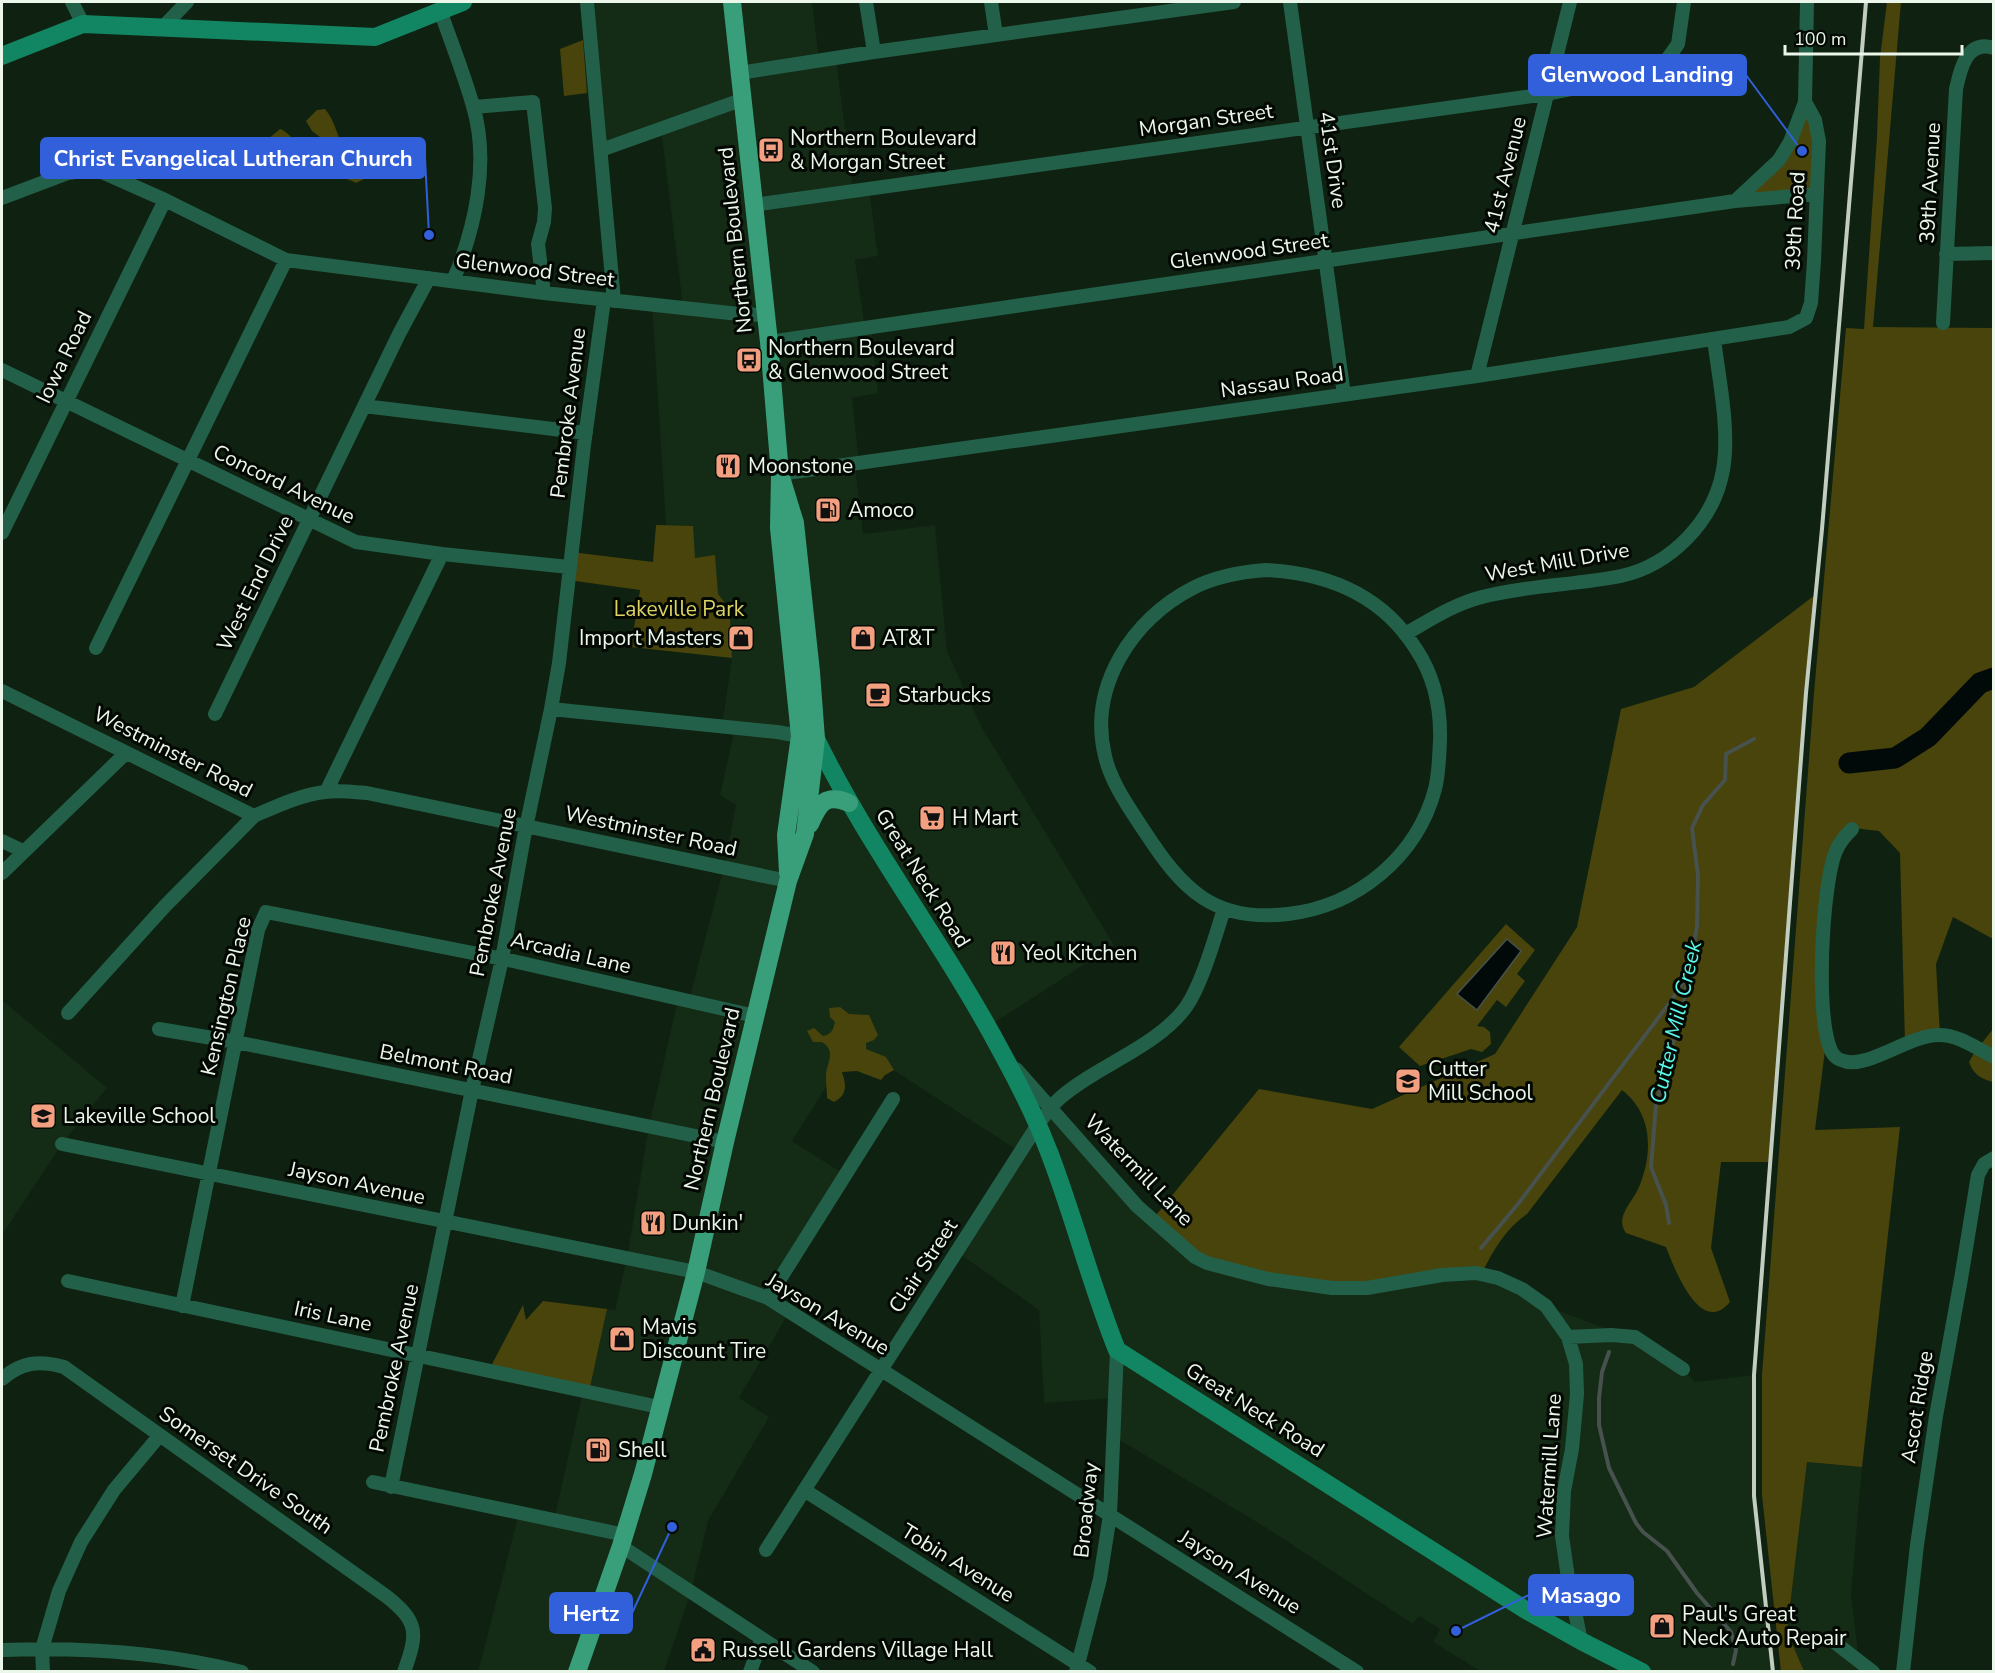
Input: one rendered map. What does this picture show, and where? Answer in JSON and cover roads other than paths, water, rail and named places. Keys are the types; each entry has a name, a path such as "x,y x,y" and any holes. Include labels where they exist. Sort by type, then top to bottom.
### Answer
{"main road":[{"path":"2,56 83,24 375,37 463,2"},
{"name":"Northern Boulevard","path":"577,1671 623,1540 696,1272 724,1142 788,881 805,834 811,672 795,523 780,474 769,342 732,2"},
{"name":"Northern Boulevard","path":"788,881 786,835 808,737"},
{"name":"Great Neck Road","path":"808,737 970,996 1003,1054 1048,1149 1117,1350 1524,1609 1581,1641 1642,1671"},
{"path":"805,834 822,803 835,798 849,802"},
{"path":"1581,1641 1621,1671"}],"street":[{"path":"72,2 83,24"},
{"path":"164,26 187,2"},
{"name":"Pembroke Avenue","path":"391,1487 472,1090 502,959 526,826 551,709 559,663 586,433 609,300 601,150 587,2"},
{"path":"866,2 874,52"},
{"path":"991,2 996,35"},
{"path":"738,73 996,35 1155,7 1234,2"},
{"name":"41st Drive","path":"1290,2 1344,395"},
{"name":"41st Avenue","path":"1477,376 1570,2"},
{"name":"Morgan Street","path":"753,205 1547,94 1641,75 1663,65 1678,44 1684,2"},
{"name":"39th Road","path":"1789,327 1806,318 1811,303 1819,141 1815,120 1805,102 1808,2"},
{"path":"440,10 474,107 479,134 479,178 468,238 453,281"},
{"name":"39th Avenue","path":"1943,323 1956,89 1962,63 1974,51 1988,47 1994,48"},
{"path":"601,150 741,100"},
{"path":"474,107 534,102 545,208 538,244 544,293"},
{"path":"1735,201 1779,160 1790,142 1805,102"},
{"name":"Glenwood Street","path":"2,198 68,173 91,170 113,175 286,260 544,293 766,315"},
{"name":"Glenwood Street","path":"769,342 1735,201 1817,194"},
{"name":"Iowa Road","path":"2,533 165,200"},
{"path":"1946,254 1994,253"},
{"path":"96,648 286,260"},
{"name":"West End Drive","path":"215,714 308,520 429,278"},
{"name":"Nassau Road","path":"780,474 1477,376 1789,327"},
{"name":"West Mill Drive","path":"1405,634 1446,610 1482,597 1623,575 1657,562 1683,543 1706,515 1723,470 1725,444 1714,339"},
{"name":"Concord Avenue","path":"2,370 308,520 360,543 569,567"},
{"path":"364,406 586,433"},
{"path":"326,792 442,554"},
{"path":"1266,570 1306,574 1337,583 1366,598 1384,612 1416,648 1427,669 1439,709 1439,766 1436,788 1420,827 1404,851 1364,887 1333,903 1288,914 1256,915 1224,909 1212,904 1188,887 1166,864 1113,777 1105,757 1101,730 1101,706 1106,687 1119,659 1137,633 1154,615 1194,587 1241,572 1266,570"},
{"name":"Westminster Road","path":"2,691 254,816 290,800 326,792 368,793 788,881"},
{"path":"551,709 808,737"},
{"path":"2,873 126,753"},
{"path":"68,1013 165,906 254,816"},
{"path":"1852,829 1836,850 1827,892 1820,978 1831,1052 1835,1057 1844,1061 1857,1062 1905,1043 1940,1035 1958,1038 1994,1057"},
{"path":"2,841 23,851"},
{"name":"Clair Street","path":"766,1550 1050,1108 1066,1093 1152,1038 1175,1020 1187,1006 1209,954 1224,909"},
{"name":"Kensington Place","path":"182,1306 258,930 266,912 271,913"},
{"name":"Arcadia Lane","path":"271,913 502,959 755,1016"},
{"name":"Belmont Road","path":"159,1029 236,1042 724,1142"},
{"name":"Great Neck Road","path":"1003,1054 1050,1108"},
{"path":"768,1298 892,1099"},
{"name":"Watermill Lane","path":"1050,1108 1137,1206 1195,1257 1206,1263 1268,1279 1332,1288 1366,1288 1442,1275 1476,1274 1498,1278 1522,1289 1546,1306 1568,1337 1576,1364 1577,1394 1572,1449 1564,1491 1562,1536 1581,1641"},
{"name":"Jayson Avenue","path":"62,1144 696,1272 768,1298 1357,1671"},
{"name":"Ascot Ridge","path":"1903,1671 1917,1545 1934,1428 1978,1175 1984,1164 1994,1158"},
{"name":"Iris Lane","path":"68,1281 659,1407"},
{"path":"1568,1337 1611,1335 1635,1337 1683,1369"},
{"name":"Broadway","path":"1082,1669 1110,1515 1117,1350"},
{"name":"Somerset Drive South","path":"2,1379 14,1369 26,1364 49,1363 64,1367 404,1610 412,1622 414,1634 404,1671"},
{"path":"42,1671 42,1649 59,1591 81,1542 114,1490 160,1435"},
{"path":"374,1482 623,1540 762,1639 813,1671"},
{"name":"Tobin Avenue","path":"804,1490 1082,1669"},
{"path":"750,1671 762,1639"},
{"path":"1833,1641 1873,1671"},
{"path":"2,1650 98,1650 173,1659 242,1671"}],"waterway":[{"name":"Cutter Mill Creek","path":"1849,763 1895,758 1928,737 1980,683 1994,678"},
{"name":"Cutter Mill Creek","path":"1669,1223 1666,1205 1651,1167 1656,1105 1683,1006 1697,926 1698,876 1692,828 1703,805 1725,780 1726,754 1754,739"},
{"path":"1481,1248 1518,1204 1671,1001 1687,976"},
{"name":"Cutter Mill Creek","path":"1609,1352 1602,1372 1599,1398 1599,1425 1609,1468 1636,1523 1643,1532 1667,1551 1697,1593 1731,1632 1736,1650 1733,1664"}],"railway":[{"path":"1773,1672 1754,1496 1754,1375 1806,693 1866,2"}],"place":[{"name":"Northern Boulevard & Morgan Street","path":"771,150"},
{"name":"Glenwood Landing","path":"1802,151"},
{"name":"Christ Evangelical Lutheran Church","path":"429,235"},
{"name":"Northern Boulevard & Glenwood Street","path":"749,360"},
{"name":"Moonstone","path":"728,466"},
{"name":"Amoco","path":"828,510"},
{"name":"Import Masters","path":"741,638"},
{"name":"AT&T","path":"863,638"},
{"name":"Starbucks","path":"878,695"},
{"name":"H Mart","path":"932,818"},
{"name":"Yeol Kitchen","path":"1003,953"},
{"name":"Cutter Mill School","path":"1408,1081"},
{"name":"Lakeville School","path":"43,1116"},
{"name":"Dunkin'","path":"653,1223"},
{"name":"Mavis Discount Tire","path":"622,1339"},
{"name":"Shell","path":"598,1450"},
{"name":"Hertz","path":"672,1527"},
{"name":"Paul's Great Neck Auto Repair","path":"1662,1626"},
{"name":"Masago","path":"1456,1631"},
{"name":"Russell Gardens Village Hall","path":"703,1650"}],"park label":[{"name":"Lakeville Park","path":"679,609"}]}
